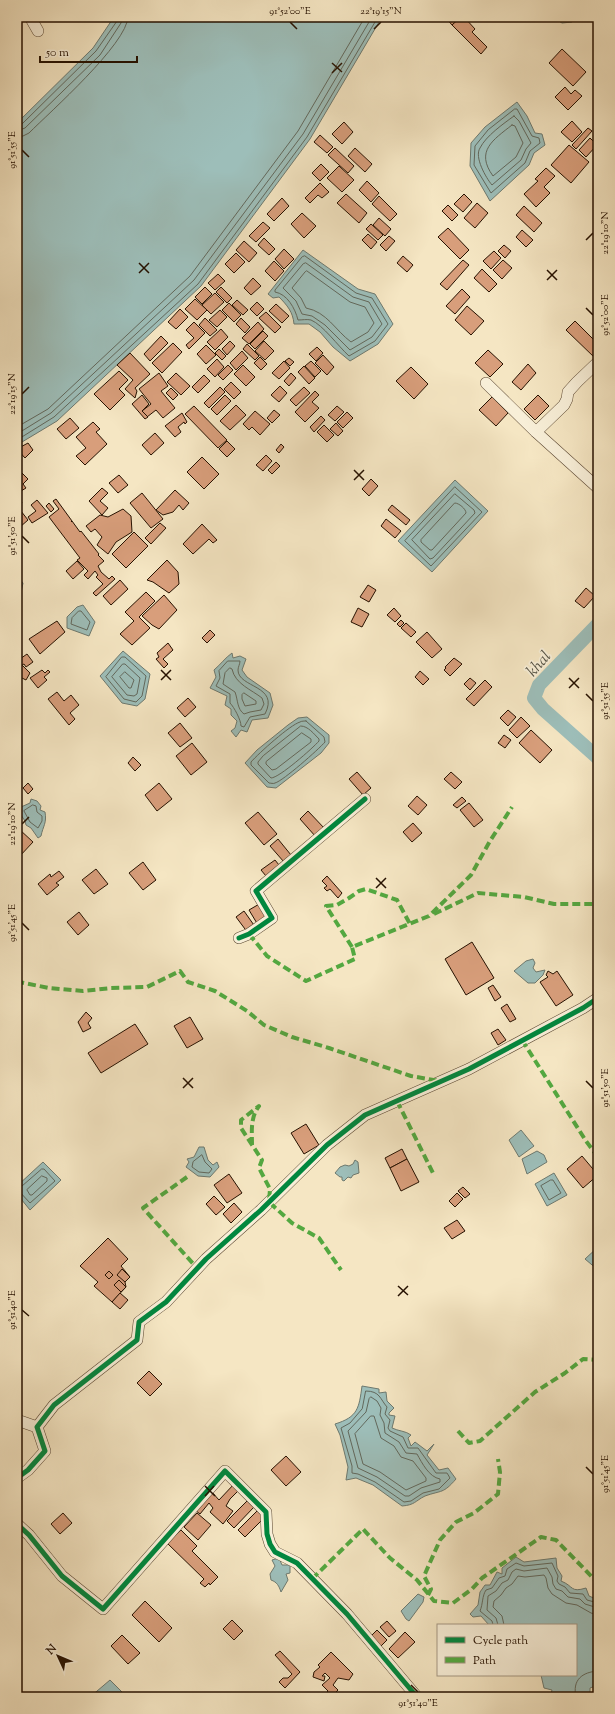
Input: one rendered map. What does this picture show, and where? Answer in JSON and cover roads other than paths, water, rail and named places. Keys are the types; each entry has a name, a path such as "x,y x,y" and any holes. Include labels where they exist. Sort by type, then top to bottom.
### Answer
{"street":[{"path":"30,17 38,31"},
{"path":"536,432 564,405 568,392 598,362"},
{"path":"486,383 536,432 598,488"},
{"path":"239,938 249,934 272,918 256,891 365,799"},
{"path":"37,1427 54,1406 137,1340 139,1322 166,1302 206,1259 261,1210 326,1146 365,1115 469,1069 583,1008 598,998"},
{"path":"17,1420 37,1427"},
{"path":"17,1478 28,1470 45,1451 37,1427"},
{"path":"17,1524 29,1535 62,1576 103,1609 225,1471 266,1512 267,1534 270,1544 275,1552 297,1563 347,1614 418,1697"}],"water":[{"path":"114,17 382,17 310,139 201,286 57,421 17,445 17,123 93,48"},
{"path":"552,17 576,18 572,22 562,23"},
{"path":"517,102 527,116 535,133 542,134 545,145 534,153 529,165 490,201 470,166 471,143 485,127"},
{"path":"303,250 358,289 375,294 393,324 378,344 350,361 333,347 320,332 309,324 294,324 291,312 285,303 279,297 273,298 268,294"},
{"path":"455,480 488,511 432,572 398,541"},
{"path":"17,576 23,583 21,593 17,594"},
{"path":"83,605 95,622 89,636 67,628 67,617 77,607"},
{"path":"123,651 150,674 145,699 137,706 122,703 100,676"},
{"path":"232,653 233,658 240,656 246,659 242,670 247,677 270,693 273,705 268,718 252,720 247,732 241,730 236,737 231,731 235,728 237,721 231,715 231,709 225,705 227,696 210,688 216,677 214,670"},
{"path":"307,717 329,735 329,743 321,753 276,788 267,787 245,763 257,750 288,725 298,718"},
{"path":"31,799 37,801 41,806 40,810 45,812 46,819 41,836 38,838 31,828 26,825 19,812 21,807 30,803"},
{"path":"533,959 535,963 533,968 536,972 545,970 543,975 535,983 528,983 514,971 526,961"},
{"path":"521,1130 534,1146 519,1157 509,1140"},
{"path":"199,1147 204,1147 208,1160 213,1165 217,1162 219,1167 210,1177 198,1176 186,1167 189,1162 187,1159 194,1157"},
{"path":"537,1151 544,1155 547,1162 527,1174 522,1159"},
{"path":"355,1160 358,1162 359,1173 353,1175 351,1178 348,1177 344,1181 342,1180 342,1177 335,1173 340,1167 345,1165 349,1166 353,1164"},
{"path":"43,1162 61,1180 30,1210 17,1194 17,1186"},
{"path":"554,1173 567,1195 547,1206 535,1184"},
{"path":"598,1247 598,1270 585,1259"},
{"path":"362,1386 379,1389 379,1393 386,1392 387,1401 394,1408 389,1413 389,1415 395,1416 392,1428 411,1435 408,1438 411,1446 415,1442 427,1451 434,1444 427,1455 439,1470 448,1468 456,1479 448,1487 442,1491 425,1496 412,1504 402,1506 373,1485 356,1478 346,1480 348,1467 340,1435 335,1424 353,1415 356,1411 360,1400"},
{"path":"516,1557 524,1562 556,1558 557,1568 562,1576 561,1581 577,1590 586,1588 589,1596 596,1599 598,1604 598,1685 590,1688 590,1693 595,1694 594,1697 550,1697 552,1690 544,1688 541,1676 577,1676 577,1624 488,1624 481,1616 473,1617 470,1614 478,1605 480,1592 485,1585 490,1585 497,1572 502,1574 502,1568"},
{"path":"279,1558 282,1565 290,1565 290,1573 286,1574 288,1580 281,1592 278,1584 271,1580 270,1574 275,1566 272,1560"},
{"path":"418,1594 424,1597 423,1602 409,1621 401,1611"},
{"path":"110,1680 127,1697 90,1697"}],"waterway":[{"name":"khal","path":"598,624 539,685 534,698 543,709 598,758"}]}
